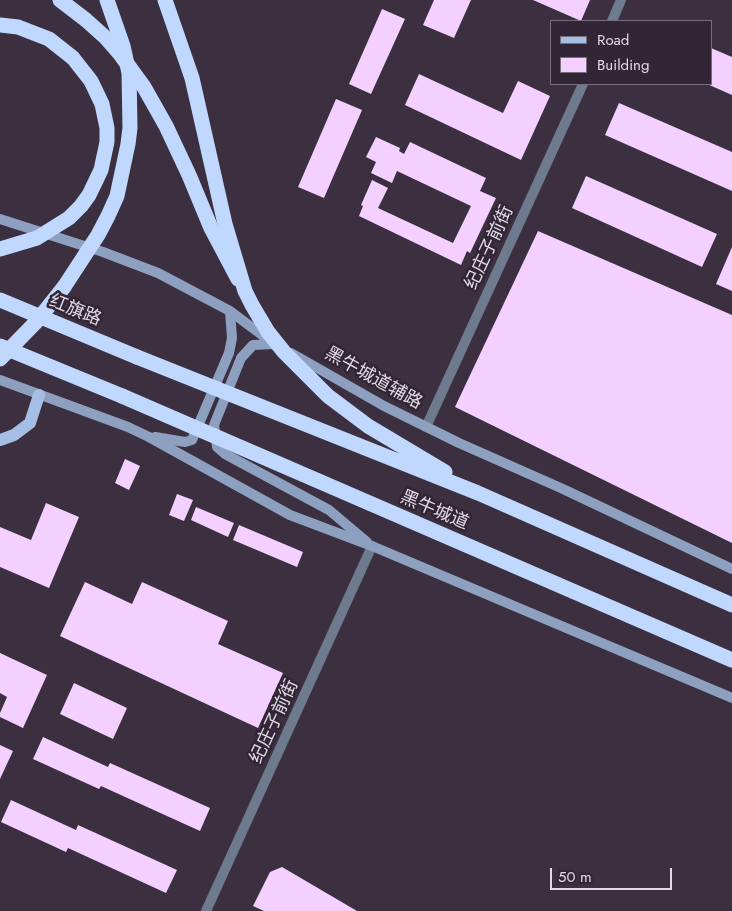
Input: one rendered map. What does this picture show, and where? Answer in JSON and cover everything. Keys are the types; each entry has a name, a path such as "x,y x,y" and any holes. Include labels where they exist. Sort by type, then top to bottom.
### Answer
{"highway":[{"path":"60,0 106,38 144,87 166,126 189,174 211,228 268,332 284,352 328,396 368,426 478,493"},
{"path":"0,359 37,321 64,287 98,235 117,196 130,128 130,90 123,46 107,0"},
{"path":"165,0 192,78 225,224 245,291"},
{"path":"0,25 18,27 49,39 73,58 97,91 102,104 107,135 105,156 101,170 90,195 81,206 68,218 37,238 0,249"},
{"name":"红旗路","path":"0,300 136,357"},
{"name":"黑牛城道","path":"0,346 122,396 732,660"},
{"name":"黑牛城道","path":"136,357 478,493 732,605"}],"main road":[{"name":"黑牛城道辅路","path":"0,219 103,252 149,270 217,302 274,344 384,406 732,569"},
{"path":"149,437 185,442 192,440 229,353 232,338 230,311"},
{"path":"274,344 253,344 241,358 214,425 217,447 225,454 329,510 372,546"},
{"path":"0,380 83,410 149,437 290,514 372,546 732,698"},
{"path":"0,440 14,436 30,422 39,395"}],"street":[{"path":"612,20 621,0"},
{"name":"纪庄子前街","path":"426,427 583,85"},
{"name":"纪庄子前街","path":"206,911 372,546"}],"building":[{"path":"434,0 471,0 454,38 423,25"},
{"path":"533,0 590,0 581,20"},
{"path":"382,9 405,19 371,94 349,84"},
{"path":"712,48 732,57 732,95 709,85 712,85"},
{"path":"419,74 503,113 518,81 550,96 521,160 405,105"},
{"path":"336,99 362,110 324,198 298,187"},
{"path":"619,103 732,152 732,191 605,135"},
{"path":"376,137 400,148 399,151 404,154 410,142 486,178 480,191 496,198 470,253 467,251 461,265 359,216 363,206 361,205 372,180 388,188 378,208 453,243 471,206 397,171 392,183 371,173 376,162 366,157"},
{"path":"586,176 717,234 702,267 572,208"},
{"path":"538,231 732,315 732,543 455,407"},
{"path":"732,247 732,291 716,284"},
{"path":"125,459 140,466 129,490 115,483"},
{"path":"177,494 193,500 184,521 169,515"},
{"path":"46,503 79,517 49,588 0,567 0,527 31,540"},
{"path":"196,507 234,523 228,537 191,520"},
{"path":"239,525 303,552 297,567 233,540"},
{"path":"85,582 132,604 142,582 228,621 218,644 283,673 258,728 60,636"},
{"path":"0,653 47,675 23,728 0,717 7,697 0,693"},
{"path":"74,683 127,708 113,739 60,714"},
{"path":"43,737 108,767 110,763 210,808 200,831 101,786 99,789 33,759"},
{"path":"0,745 13,751 0,779"},
{"path":"11,800 76,830 78,825 177,870 166,893 68,848 66,852 1,822"},
{"path":"282,867 357,911 264,911 253,906 270,872"}]}
